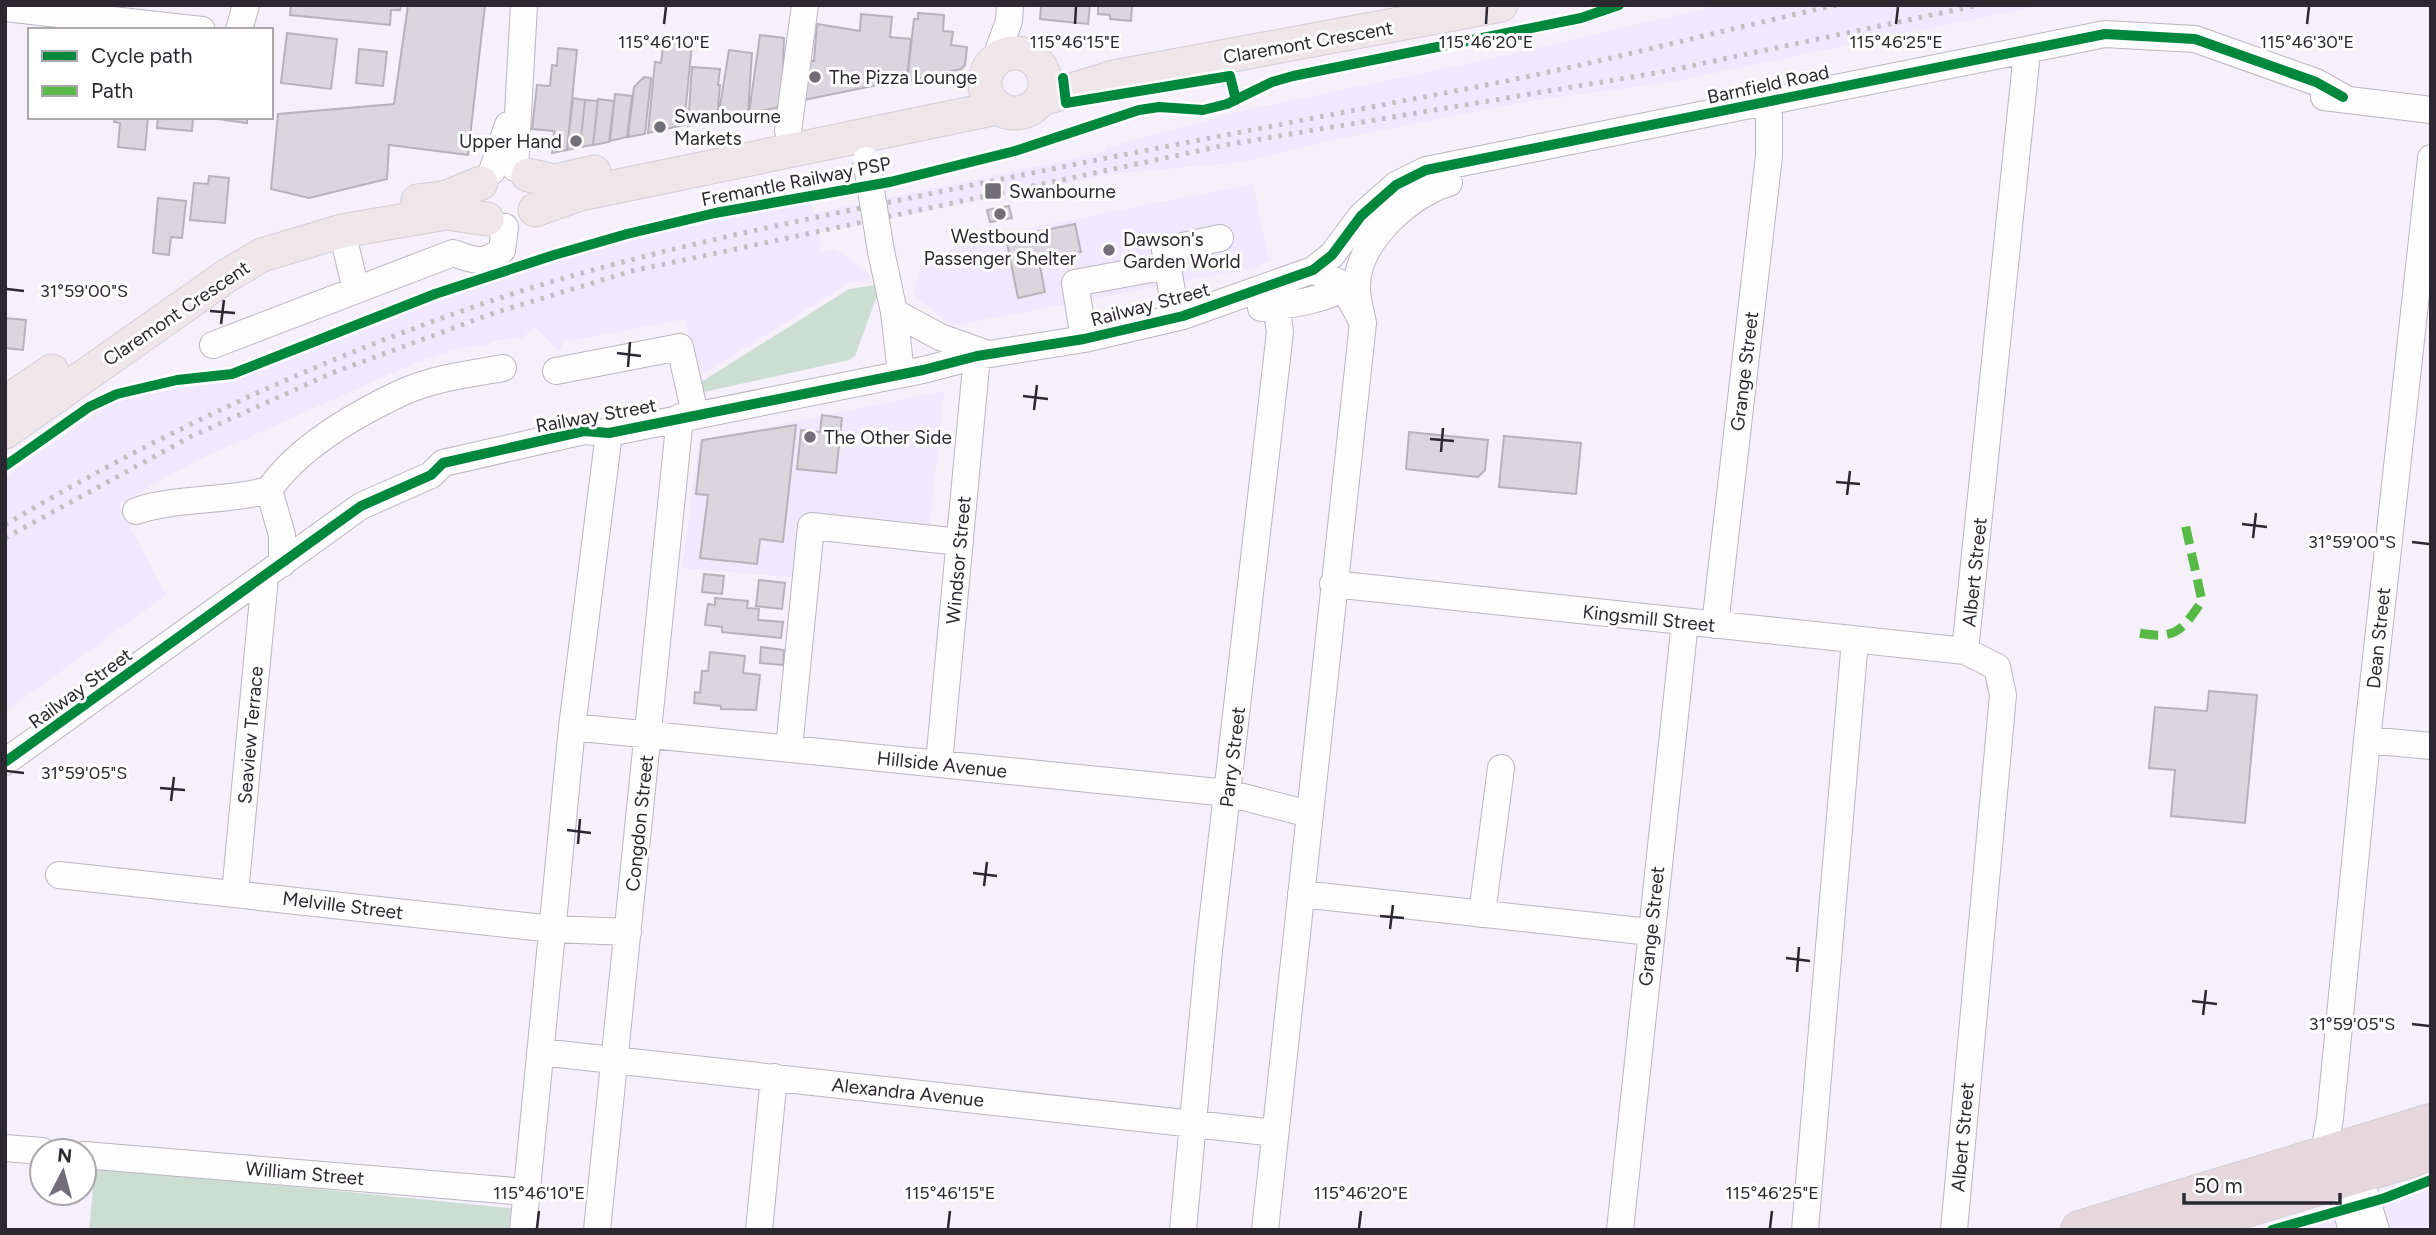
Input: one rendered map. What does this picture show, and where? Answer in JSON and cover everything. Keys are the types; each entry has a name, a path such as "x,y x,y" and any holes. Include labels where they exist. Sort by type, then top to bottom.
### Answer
{"highway":[{"path":"2080,1230 2341,1155 2431,1123"},
{"path":"2172,1230 2341,1155 2431,1152"}],"main road":[{"name":"Claremont Crescent","path":"535,210 580,194 862,138 999,77 1016,114 1035,107 1044,89 1114,77 1382,17 1501,5"},
{"path":"999,77 1037,61 1044,89"},
{"name":"Claremont Crescent","path":"5,403 232,250 281,227 337,212 444,198 504,174 555,181 788,131 862,138"},
{"path":"504,174 537,191 535,210 523,223 496,223 478,202 504,174"},
{"name":"Claremont Crescent","path":"5,432 228,275 262,255 342,231 446,213 496,223"}],"street":[{"path":"240,28 246,5"},
{"path":"504,174 517,100 524,5"},
{"path":"788,131 805,5"},
{"path":"5,8 184,28"},
{"path":"999,77 1009,13"},
{"name":"Barnfield Road","path":"1313,270 1332,255 1362,216 1396,185 1426,170 2105,34 2195,39 2316,82 2343,97"},
{"name":"Barnfield Road","path":"1351,283 1391,217 1417,195 1432,188 1472,176 2026,62 2131,48 2196,56 2313,96 2343,97 2431,110"},
{"name":"Albert Street","path":"1954,1230 2003,695 1997,667 1965,650 2026,62"},
{"name":"Grange Street","path":"1715,625 1769,156 1769,117"},
{"path":"862,138 894,312 912,372"},
{"name":"Dean Street","path":"2341,1155 2367,740 2431,158"},
{"path":"213,345 453,253 481,262 502,250 496,223"},
{"path":"342,231 356,290"},
{"path":"1183,316 1172,292 1165,250 1220,238"},
{"path":"1084,339 1074,283 1167,266"},
{"path":"1265,1230 1363,323 1356,285 1342,284 1313,270"},
{"name":"Railway Street","path":"1277,295 1313,270"},
{"name":"Railway Street","path":"5,762 361,506 431,475 451,480 589,449 609,433 912,372 983,355 1084,339 1277,295 1351,283"},
{"name":"Parry Street","path":"1183,1230 1209,950 1280,332 1277,295"},
{"path":"894,312 953,343 983,355"},
{"name":"Congdon Street","path":"556,371 680,347 687,416 648,735 597,1230"},
{"name":"Windsor Street","path":"939,763 960,542 983,355"},
{"path":"136,511 200,500 230,499 269,490 281,473 327,437 404,392 442,379 503,368"},
{"path":"523,1230 572,727 609,433"},
{"name":"Seaview Terrace","path":"235,893 273,570 282,535 269,490"},
{"path":"789,748 811,526 960,542"},
{"name":"Kingsmill Street","path":"1333,584 1965,650"},
{"name":"Grange Street","path":"1620,1230 1685,622"},
{"path":"1805,1230 1855,640"},
{"name":"Hillside Avenue","path":"572,727 1228,793 1309,814"},
{"path":"2367,740 2431,746"},
{"path":"1482,914 1501,768"},
{"name":"Melville Street","path":"59,875 553,929 628,932"},
{"path":"1301,894 1650,932"},
{"name":"Alexandra Avenue","path":"540,1052 1275,1133"},
{"path":"759,1230 774,1077"},
{"path":"5,1148 28,1150"},
{"name":"William Street","path":"98,1155 526,1192"},
{"path":"2341,1155 2352,1230"},
{"path":"2341,1155 2376,1230"}],"shaded area":[{"path":"1720,5 2043,5 1671,82 1530,101 1342,138 1242,162 1111,174 818,233 821,251 835,249 871,275 869,281 849,283 708,371 696,375 685,319 564,342 559,351 535,327 522,338 496,340 486,345 461,348 417,362 194,462 118,504 166,595 5,712 5,477 100,410 125,398 230,380 396,313 627,238 811,201 814,213 1106,152 1106,148 1241,111 1499,57"},
{"name":"Dawson's Garden World","path":"1253,184 1269,261 1252,268 952,326 913,295 923,263 974,239"},
{"path":"876,285 877,296 855,356 849,360 704,392 698,384 849,289"},
{"path":"944,391 929,532 808,519 800,578 682,568 699,441"},
{"path":"98,1167 511,1208 509,1230 89,1230 91,1207 98,1207"},
{"path":"2431,1182 2431,1230 2281,1230 2323,1216"}],"building":[{"path":"291,5 401,5 400,10 391,10 390,25 290,15"},
{"path":"408,5 485,5 468,155 389,145 387,179 309,198 271,189 278,114 394,104"},
{"path":"1041,5 1090,5 1088,24 1040,19"},
{"path":"1098,5 1132,5 1131,21 1110,19 1110,15 1098,14"},
{"path":"918,13 944,15 943,31 953,32 951,45 967,47 965,65 961,69 907,81 914,19 918,19"},
{"path":"861,14 892,17 890,37 911,39 907,79 799,101 804,59 814,61 817,24 860,31"},
{"path":"287,33 337,39 331,89 281,83"},
{"path":"760,35 784,38 782,101 776,108 749,113"},
{"path":"664,40 692,43 684,125 648,133 655,62 661,63"},
{"path":"558,48 577,50 567,150 552,153 554,131 532,129 537,85 550,86 552,65 557,66"},
{"path":"359,49 387,52 383,86 356,83"},
{"path":"729,50 752,53 748,113 729,117 729,114 719,112"},
{"path":"692,67 720,69 720,85 717,119 688,126"},
{"path":"644,77 651,78 645,134 628,137 634,87"},
{"path":"615,94 632,96 627,137 610,141"},
{"path":"573,98 585,100 580,147 567,150"},
{"path":"598,99 614,101 609,142 593,145"},
{"path":"585,100 598,101 593,145 580,147"},
{"path":"115,119 148,119 145,150 118,147 120,123 114,122"},
{"path":"158,119 193,119 192,131 157,128"},
{"path":"218,119 247,119 247,123"},
{"path":"209,176 229,178 225,223 190,220 194,183 208,184"},
{"path":"158,198 186,201 182,238 171,237 169,255 153,253"},
{"name":"Westbound Passenger Shelter","path":"1009,206 1012,218 990,222 987,210"},
{"path":"1075,224 1081,252 1039,261 1045,292 1018,298 1006,238"},
{"path":"5,318 26,320 23,350 5,348"},
{"path":"822,415 842,418 836,473 797,469 801,430 820,432"},
{"path":"796,425 783,542 760,539 757,564 700,558 708,495 696,494 702,440"},
{"path":"1409,432 1488,440 1485,470 1478,477 1406,469"},
{"path":"1504,436 1581,443 1576,494 1499,487"},
{"path":"704,574 724,576 722,594 702,592"},
{"path":"759,580 785,583 782,609 756,606"},
{"path":"715,598 748,601 747,608 759,609 758,620 783,622 781,638 722,632 722,627 705,625 708,604 715,605"},
{"path":"761,647 784,650 783,665 760,663"},
{"path":"710,652 745,656 743,673 760,675 756,710 721,709 721,706 694,703 695,692 700,693 702,671 708,671"},
{"path":"2209,691 2257,695 2245,823 2171,816 2175,770 2149,768 2155,707 2207,711"}],"railway":[{"path":"5,525 127,457 252,395 381,341 560,279 806,219 1526,77 1837,5"},
{"path":"5,538 190,437 332,373 494,313 632,271 1231,144 1662,72 1979,5"}],"marked path":[{"path":"2140,633 2162,635 2177,631 2202,601 2184,519"}],"cycle path":[{"name":"Fremantle Railway PSP","path":"5,466 89,407 117,394 177,380 232,374 435,294 627,234 715,213 890,182 1015,151 1139,110 1159,107 1203,110 1227,104 1272,82 1293,76 1581,18 1619,5"},
{"path":"5,762 361,506 431,475 443,463 584,431 609,433 923,370 977,356 1084,339 1183,316 1313,270 1332,255 1361,216 1396,185 1426,170 2105,34 2195,39 2316,82 2343,97"},
{"path":"1063,78 1066,103 1230,76 1236,100"},
{"path":"2272,1230 2385,1198 2431,1180"}],"place":[{"name":"The Pizza Lounge","path":"815,77"},
{"name":"Swanbourne Markets","path":"660,127"},
{"name":"Upper Hand","path":"576,141"},
{"name":"Swanbourne","path":"993,191"},
{"name":"Westbound Passenger Shelter","path":"1000,214"},
{"name":"Dawson's Garden World","path":"1109,250"},
{"name":"The Other Side","path":"810,437"}]}
